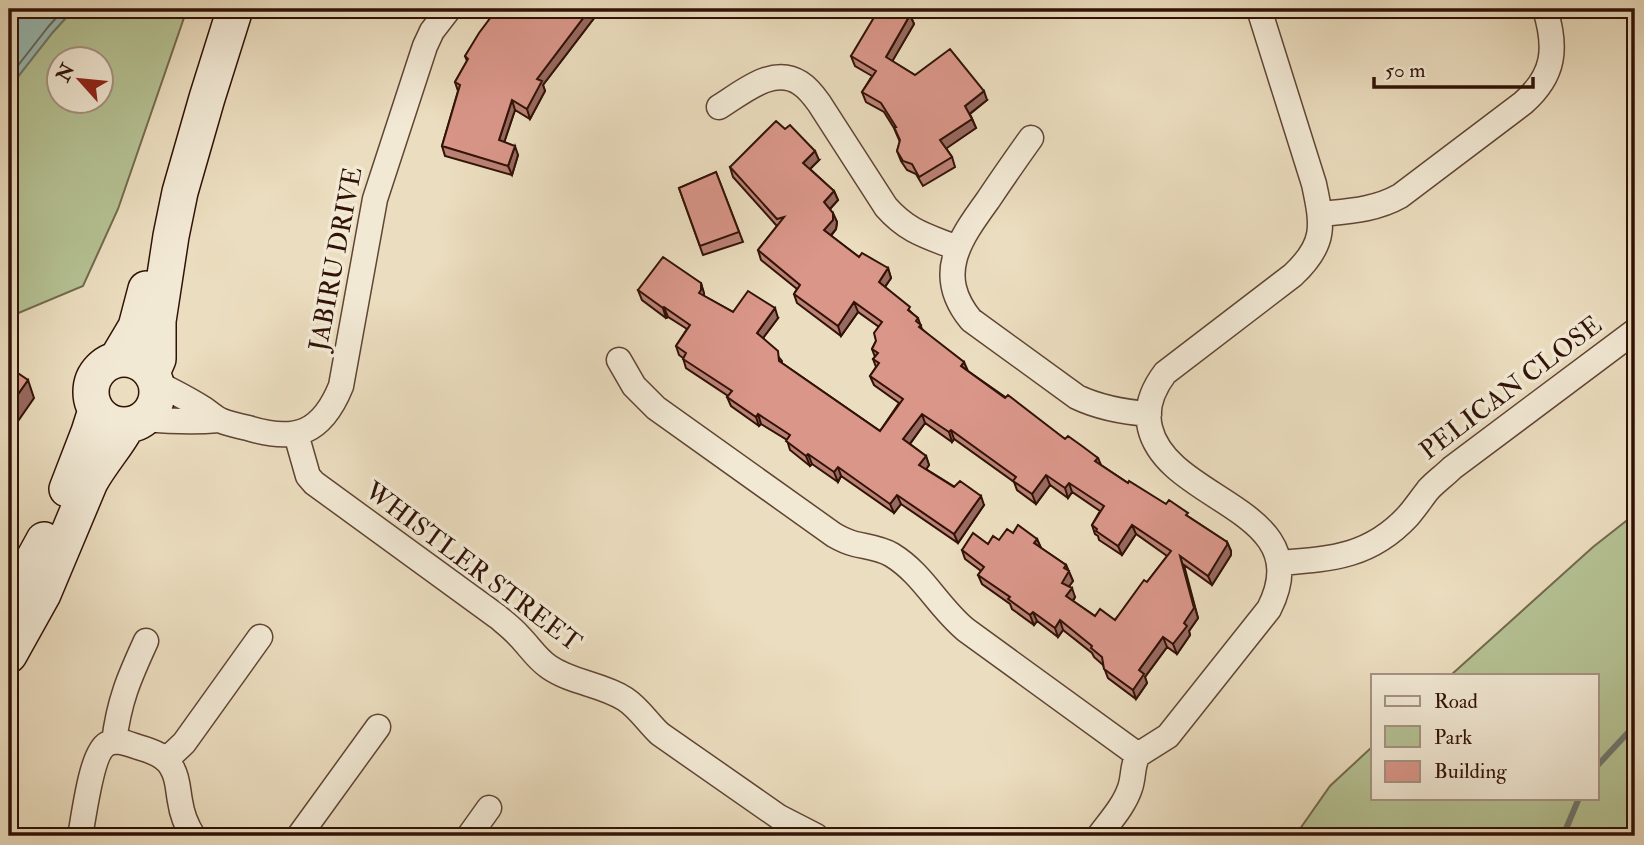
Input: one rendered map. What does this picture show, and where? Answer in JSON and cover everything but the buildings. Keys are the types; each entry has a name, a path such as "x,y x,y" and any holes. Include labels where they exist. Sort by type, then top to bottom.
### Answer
{"main road":[{"path":"117,359 134,330 145,299 156,219 165,181 217,9"},
{"path":"154,378 158,359 158,321 180,192 235,9"},
{"path":"9,655 43,594 90,482 119,441 136,422 152,412 156,402 158,393 154,378 145,366 137,361 117,359 103,366 98,372 90,392 92,402 102,418 109,423 118,425 136,422"},
{"path":"9,604 49,529 74,472 96,410"}],"street":[{"name":"JABIRU DRIVE","path":"296,434 321,421 341,386 375,199 417,65 432,31 449,9"},
{"path":"1099,836 1128,794 1135,759 1168,736 1269,609 1275,597 1279,563 1275,550 1262,530 1173,466 1152,436 1149,414 1153,392 1166,373 1293,275 1304,265 1319,239 1321,214 1314,184 1259,9"},
{"path":"1321,214 1367,209 1385,204 1536,92 1550,66 1553,42 1545,9"},
{"path":"719,107 759,83 774,78 787,77 799,82 820,103 886,207 899,222 957,248"},
{"path":"1031,138 977,214 957,248 951,281 956,296 971,320 1077,397 1096,406 1121,412 1149,414"},
{"name":"PELICAN CLOSE","path":"1279,563 1347,555 1371,545 1408,516 1429,488 1452,468 1635,331"},
{"path":"619,360 634,386 656,408 834,535 893,556 920,578 953,619 966,630 1138,755"},
{"path":"154,378 220,420 264,433 287,436 296,434"},
{"path":"136,422 220,420"},
{"name":"WHISTLER STREET","path":"296,434 305,466 314,483 498,617 540,660 566,676 624,698 636,707 660,734 779,817 816,836"},
{"path":"166,760 184,743 260,637"},
{"path":"114,742 117,715 126,684 146,641"},
{"path":"299,836 378,727"},
{"path":"80,836 95,762 107,744 121,742 153,751 173,769 184,822 193,836"},
{"path":"469,836 489,808"}],"green space":[{"path":"74,9 187,9 118,209 83,286 9,317 9,88"},
{"path":"1635,514 1635,836 1295,836 1330,786 1371,748 1371,800 1598,800 1598,674 1452,674 1593,547"}],"water":[{"path":"9,9 74,9 9,88"}],"waterway":[{"path":"1598,765 1635,725"},
{"path":"1563,836 1578,800"}]}
